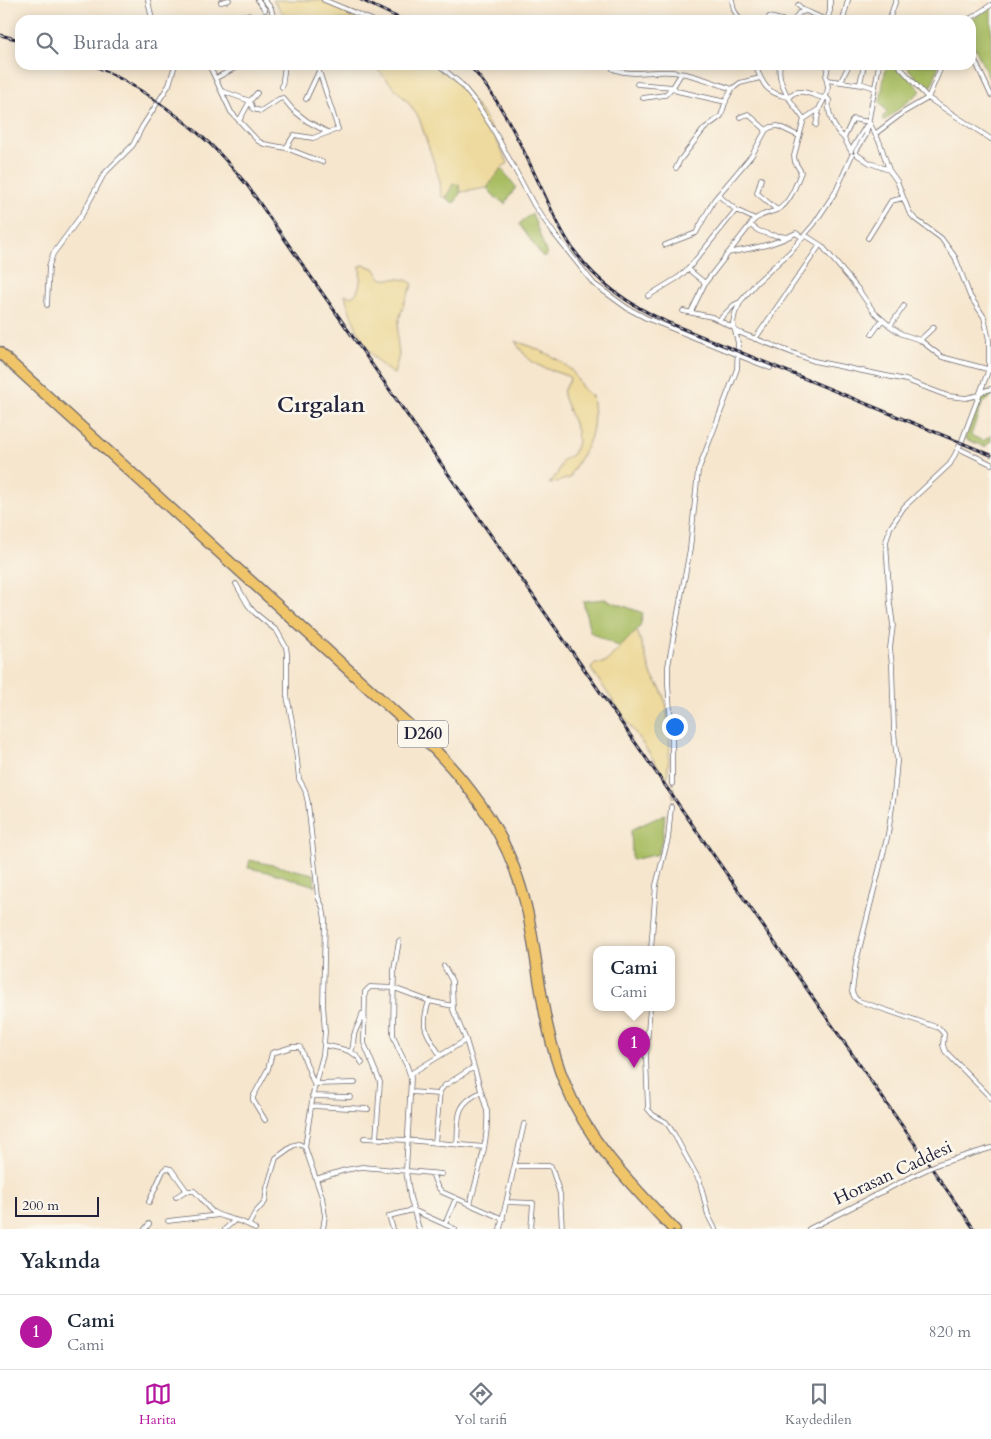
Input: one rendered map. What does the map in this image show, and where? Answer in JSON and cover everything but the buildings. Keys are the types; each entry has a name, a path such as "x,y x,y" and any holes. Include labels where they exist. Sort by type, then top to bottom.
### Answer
{"highway":[{"name":"D260","path":"0,350 419,731 447,758 471,786 501,832 520,876 531,918 554,1045 574,1100 590,1129 607,1153 677,1229"},
{"name":"D260","path":"0,356 419,737 448,766 472,795 496,832 516,879 525,914 546,1032 557,1069 570,1102 604,1156 670,1229"}],"street":[{"path":"148,0 151,15"},
{"path":"221,2 229,0"},
{"path":"258,0 265,10"},
{"path":"264,0 270,6 273,15"},
{"path":"324,0 360,15"},
{"path":"732,0 737,15"},
{"path":"828,15 830,0"},
{"path":"844,15 848,0"},
{"path":"889,0 895,1 891,15"},
{"path":"798,5 804,11 814,15"},
{"path":"976,15 991,5"},
{"path":"797,15 804,11"},
{"path":"976,63 991,95"},
{"path":"47,305 49,266 53,254 83,213 104,174 133,145 142,127 169,85 174,70"},
{"path":"212,70 231,112 260,142 286,148 322,162"},
{"path":"216,78 229,70"},
{"path":"282,87 284,70"},
{"path":"306,99 319,70"},
{"path":"286,148 294,135 313,138 338,130 319,70"},
{"path":"445,70 461,84 477,104 493,129 534,205 594,284 627,308 646,318 737,353 770,368"},
{"path":"616,70 626,73 659,72 681,74 732,89"},
{"path":"757,70 760,78 773,94 789,97"},
{"path":"779,70 782,85 804,119"},
{"path":"816,125 819,109 828,89 826,80 827,70"},
{"path":"841,81 846,70"},
{"path":"862,70 860,80 862,85"},
{"path":"672,784 672,738 668,670 690,549 695,487 702,458 737,369 733,318 741,301 756,283 804,236 834,195 869,122 878,70"},
{"path":"903,70 928,98 991,139"},
{"path":"875,134 904,112 928,98 940,70"},
{"path":"643,98 664,96 674,87 681,74"},
{"path":"676,168 704,129 721,116 732,89 740,83 760,78"},
{"path":"826,80 875,88"},
{"path":"637,84 674,87 677,91 726,102"},
{"path":"222,91 250,101 254,110 261,112 283,98 307,122 327,132"},
{"path":"789,97 798,91 829,99 828,109 836,131 844,138 853,152 870,164 889,170"},
{"path":"239,121 250,101 257,93"},
{"path":"691,312 705,283 755,219 777,210 788,200 801,173 801,169 795,162 794,156 804,119 819,109"},
{"path":"740,117 748,114 766,130"},
{"path":"844,138 853,120 869,122"},
{"path":"869,122 880,143 889,170 897,181 911,215 941,238 957,262 970,296 985,320 988,334 990,370 950,464 906,504 887,535 890,599 894,625 890,655 897,761 890,824 856,962 852,992 854,998 859,1002 939,1028 944,1034 943,1042 946,1051 991,1098"},
{"path":"666,245 696,233 718,195 752,156 766,130 778,126 799,136"},
{"path":"761,180 757,193 777,210"},
{"path":"718,195 736,210 755,219"},
{"path":"868,238 891,201 903,198"},
{"path":"648,296 679,277 688,269 736,210"},
{"path":"750,225 759,231 771,235 788,237"},
{"path":"728,253 765,247 796,233 804,236 820,245 882,320 890,326 902,334 920,340 942,357 990,370"},
{"path":"755,339 820,245"},
{"path":"688,269 705,283"},
{"path":"719,320 734,305 741,301"},
{"path":"890,326 904,306"},
{"path":"683,311 719,320 734,330 814,361 912,382 948,396 966,398 991,389"},
{"path":"872,334 882,320"},
{"path":"920,340 934,328"},
{"path":"958,448 991,464"},
{"path":"236,584 255,614 279,634 287,650 287,696 294,731 299,778 308,803 318,897 325,916 324,1045 312,1096 312,1106 304,1147 323,1204 325,1223 323,1229"},
{"path":"651,946 656,885 668,838 671,808"},
{"path":"399,941 394,965 393,1035 410,1074 406,1171 413,1210 419,1229"},
{"path":"444,966 453,984 453,1006 466,1040 487,1115 484,1147 470,1205"},
{"path":"376,1139 380,1082 365,1046 364,994 368,988 394,988 429,1001 453,1006"},
{"path":"429,1001 426,1012 425,1031 440,1055"},
{"path":"352,1052 354,1033 364,1007"},
{"path":"650,1011 646,1056 648,1107 653,1116 667,1124 679,1143 700,1182 708,1215 715,1229"},
{"path":"410,1074 466,1040"},
{"path":"324,1045 352,1052 359,1057 362,1063"},
{"path":"265,1120 253,1097 268,1069 274,1052 292,1047 300,1047 315,1084"},
{"path":"436,1143 439,1094 444,1086 474,1067"},
{"path":"315,1084 355,1083"},
{"path":"410,1092 439,1094"},
{"path":"457,1144 462,1106 468,1098 481,1092"},
{"path":"312,1096 350,1097"},
{"path":"312,1106 368,1109"},
{"path":"500,1229 524,1124"},
{"path":"364,1138 484,1147"},
{"path":"250,1224 255,1213 265,1202 276,1158 294,1144 304,1147"},
{"name":"Horasan Caddesi","path":"809,1229 938,1164 991,1148"},
{"path":"515,1166 551,1166 560,1194 562,1229"},
{"path":"316,1179 356,1168 373,1167 442,1174"},
{"path":"149,1202 165,1168 171,1170 187,1191"},
{"path":"432,1173 440,1190 502,1219"},
{"path":"176,1196 187,1191 196,1192 206,1206 219,1215 250,1224 255,1229"},
{"path":"445,1224 456,1198"},
{"path":"507,1202 533,1203 531,1229"},
{"path":"393,1229 390,1216 413,1210 456,1229"},
{"path":"168,1221 219,1215"},
{"path":"225,1229 235,1220"},
{"path":"145,1229 149,1224"}],"green space":[{"path":"991,7 991,83 976,50 976,17"},
{"path":"885,70 902,70 921,91 884,121 882,118 887,112 880,102"},
{"path":"909,70 937,70 931,88 926,89"},
{"path":"501,168 516,187 505,204 487,188"},
{"path":"451,183 459,185 461,191 453,203 446,198 450,192"},
{"path":"532,213 547,255 546,257 542,256 519,224"},
{"path":"991,390 991,397 982,404 971,435 983,441 991,435 991,441 985,447 965,439 980,398"},
{"path":"605,599 643,613 640,627 619,647 590,632 583,601"},
{"path":"665,814 663,836 658,854 632,860 631,830"},
{"path":"250,860 314,874 315,886 273,873 248,868"}],"sand":[{"path":"273,0 320,0 357,15 284,15"},
{"path":"378,70 443,70 461,86 484,116 508,163 501,168 487,188 461,192 459,185 453,183 446,198 441,196 440,181 419,118 407,101"},
{"path":"364,265 374,268 380,277 384,279 403,279 413,284 404,303 399,320 397,337 399,355 394,374 376,360 362,339 345,294 351,297 357,292 359,288 360,266"},
{"path":"515,341 544,352 564,364 573,372 585,391 592,396 594,417 591,437 570,478 549,484 557,474 563,460 573,454 578,442 577,431 563,396 564,389 570,378 531,361"},
{"path":"637,630 652,676 661,689 667,707 670,744 667,779 591,669 595,663 607,661"}],"tunnel":[{"path":"671,807 672,784"}],"railway":[{"path":"361,0 392,15"},
{"path":"0,35 15,39"},
{"path":"104,70 154,99 182,120 213,147 247,185 974,1229"},
{"path":"473,70 503,112 572,247 596,276 630,303 669,323 991,455"}],"place":[{"name":"Cami","path":"634,1068"}],"district":[{"name":"Cırgalan","path":"321,405"}]}
